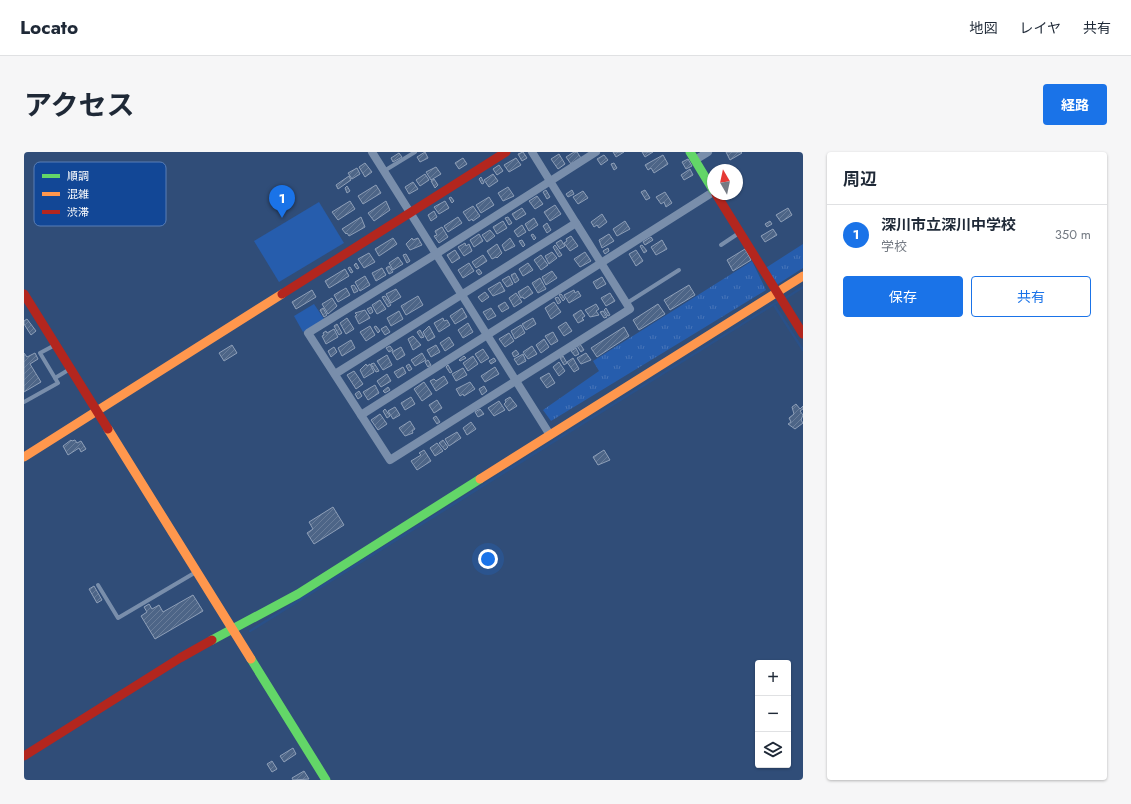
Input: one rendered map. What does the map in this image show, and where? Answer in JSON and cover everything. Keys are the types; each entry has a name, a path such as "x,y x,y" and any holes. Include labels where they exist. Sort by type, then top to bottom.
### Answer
{"street":[{"path":"372,152 550,435"},
{"path":"24,457 506,152"},
{"path":"532,152 550,182 576,222 601,264 630,309 390,460 308,333 436,254 550,182 596,152"},
{"path":"707,181 692,156 708,152"},
{"path":"361,415 601,264 707,195"},
{"path":"720,200 803,334"},
{"path":"335,374 576,222"},
{"path":"24,756 180,658 298,594 803,276"},
{"path":"24,294 28,307 56,344 326,780"}],"lane":[{"path":"384,171 415,152"},
{"path":"721,245 740,232"},
{"path":"626,303 679,270"},
{"path":"24,402 58,383 40,353 56,344"},
{"path":"55,378 71,369"},
{"path":"98,585 118,618 197,571"}],"green space":[{"path":"319,202 344,243 279,282 254,241"},
{"path":"803,244 803,268 775,286 764,269"},
{"path":"752,261 766,290 551,421 543,410 599,371 593,361"},
{"path":"314,304 324,319 303,332 294,316"}],"building":[{"path":"425,152 428,158 420,162 417,157"},
{"path":"523,152 527,158 522,161 518,154"},
{"path":"574,152 577,152 581,158 571,164 566,157"},
{"path":"613,152 624,152 616,157"},
{"path":"642,152 653,152 645,157"},
{"path":"726,152 741,152 742,153 730,160"},
{"path":"399,153 402,157 393,162 391,158"},
{"path":"559,154 565,164 558,169 551,159"},
{"path":"604,155 608,160 601,165 597,159"},
{"path":"663,155 668,164 654,173 651,168 648,170 645,165"},
{"path":"463,158 467,164 459,169 455,163"},
{"path":"516,158 521,165 509,172 504,165"},
{"path":"688,159 692,166 686,169 682,162"},
{"path":"365,163 372,172 365,177 359,167"},
{"path":"614,163 617,168 614,170 611,164"},
{"path":"499,165 503,171 497,175 493,169"},
{"path":"436,167 441,174 431,180 426,172"},
{"path":"357,168 360,174 352,179 348,173"},
{"path":"690,169 693,175 684,180 681,175"},
{"path":"425,174 429,180 420,186 416,180"},
{"path":"493,174 498,181 489,187 484,180"},
{"path":"349,176 351,180 338,189 336,185"},
{"path":"481,177 484,183 482,184 479,179"},
{"path":"434,179 438,185 435,188 431,181"},
{"path":"413,182 418,189 409,194 405,187"},
{"path":"376,185 381,193 363,204 358,196"},
{"path":"347,186 350,191 347,193 345,188"},
{"path":"508,187 514,196 503,201 498,193"},
{"path":"546,190 550,197 547,199 543,192"},
{"path":"572,190 574,194 568,197 566,194"},
{"path":"645,190 650,198 646,200 641,192"},
{"path":"583,191 588,198 578,204 573,197"},
{"path":"665,192 672,203 666,207 664,202 661,204 656,197"},
{"path":"537,196 543,204 535,209 529,201"},
{"path":"451,197 454,201 452,203 449,198"},
{"path":"489,197 494,205 481,213 476,205"},
{"path":"350,201 355,209 338,220 332,212"},
{"path":"386,201 390,210 374,221 368,213"},
{"path":"445,201 449,208 439,214 434,207"},
{"path":"555,205 561,214 550,221 544,212"},
{"path":"473,206 480,216 473,221 472,219 469,221 463,212"},
{"path":"522,208 526,214 516,220 512,214"},
{"path":"788,208 792,215 781,222 776,215"},
{"path":"434,211 437,217 431,221 428,215"},
{"path":"602,214 607,222 599,228 597,225 594,227 591,222"},
{"path":"361,217 365,227 349,236 347,233 346,234 342,229"},
{"path":"458,217 462,223 448,232 444,226"},
{"path":"508,217 512,223 509,225 505,218"},
{"path":"534,218 538,225 529,231 525,224"},
{"path":"503,221 507,228 497,234 493,227"},
{"path":"625,221 630,229 617,236 613,229"},
{"path":"770,221 772,224 767,227 765,224"},
{"path":"547,223 551,230 547,233 543,226"},
{"path":"522,225 526,232 518,237 514,231"},
{"path":"442,227 448,237 439,243 434,236 437,235 435,231"},
{"path":"773,229 777,235 765,242 761,236"},
{"path":"490,230 495,236 487,242 482,235"},
{"path":"479,234 483,241 474,247 470,240"},
{"path":"533,234 536,238 534,240 531,235"},
{"path":"609,234 614,241 602,248 599,240"},
{"path":"571,236 578,246 570,251 564,243 567,241 566,239"},
{"path":"651,237 653,240 645,245 643,242"},
{"path":"393,238 397,244 379,256 375,249"},
{"path":"412,238 413,240 418,238 422,245 410,250 406,244"},
{"path":"510,238 515,246 505,251 502,245"},
{"path":"522,240 525,245 523,247 519,241"},
{"path":"561,240 565,246 560,249 556,243"},
{"path":"662,240 667,249 656,255 651,247"},
{"path":"465,243 466,246 469,244 472,251 464,256 458,247"},
{"path":"497,244 502,253 497,258 492,259 487,251"},
{"path":"555,245 562,255 559,257 553,247"},
{"path":"642,245 647,251 644,253 640,246"},
{"path":"608,248 609,251 605,254 603,251"},
{"path":"745,249 751,260 733,271 727,260"},
{"path":"455,250 460,258 452,263 447,255"},
{"path":"636,250 643,261 636,266 629,254"},
{"path":"552,252 557,258 549,264 545,256"},
{"path":"585,252 591,261 580,267 574,259"},
{"path":"369,253 375,262 364,268 358,259"},
{"path":"406,254 410,261 407,263 403,255"},
{"path":"483,255 487,261 476,268 472,262"},
{"path":"541,255 548,265 541,270 534,260"},
{"path":"398,257 403,264 393,270 389,263"},
{"path":"356,263 359,268 357,269 354,265"},
{"path":"469,263 474,271 463,278 458,270"},
{"path":"528,263 533,270 523,276 519,269"},
{"path":"389,266 393,272 389,274 386,268"},
{"path":"350,267 353,272 351,273 348,268"},
{"path":"382,268 386,275 376,281 372,273"},
{"path":"345,269 349,276 329,288 325,281"},
{"path":"479,269 482,273 479,275 476,271"},
{"path":"552,271 557,278 546,285 542,277"},
{"path":"515,273 519,280 515,283 511,275"},
{"path":"365,276 370,285 360,291 355,282"},
{"path":"509,276 513,284 507,287 502,280"},
{"path":"602,277 606,284 597,289 593,282"},
{"path":"540,278 546,289 538,293 532,283"},
{"path":"500,282 505,291 493,296 488,289"},
{"path":"354,285 358,291 354,293 351,286"},
{"path":"689,285 695,295 670,310 664,300"},
{"path":"528,286 533,293 524,299 523,297 521,298 518,292"},
{"path":"346,288 350,295 338,302 334,295"},
{"path":"396,289 401,297 391,303 386,294"},
{"path":"312,290 316,297 296,309 292,302"},
{"path":"574,290 575,293 578,291 581,296 569,303 564,295"},
{"path":"485,292 489,297 482,302 478,297"},
{"path":"516,293 522,302 514,307 509,298"},
{"path":"610,293 615,301 606,306 601,298"},
{"path":"561,294 565,299 563,301 559,295"},
{"path":"385,296 391,305 388,307 382,297"},
{"path":"418,296 423,305 406,315 401,306"},
{"path":"558,297 561,302 558,304 555,298"},
{"path":"332,298 337,306 328,314 322,304"},
{"path":"380,300 386,309 377,314 372,305"},
{"path":"505,302 509,308 502,312 498,306"},
{"path":"554,302 561,312 551,319 545,308"},
{"path":"596,304 599,309 596,311 599,315 590,317 585,310"},
{"path":"658,304 665,314 639,330 633,320"},
{"path":"371,307 373,312 370,314 367,309"},
{"path":"323,308 327,315 324,317 320,310"},
{"path":"462,308 467,317 455,324 450,316"},
{"path":"491,308 496,316 488,320 483,312"},
{"path":"606,308 610,315 608,316 604,310"},
{"path":"365,310 370,318 359,324 355,313"},
{"path":"581,310 585,316 582,318 584,320 578,323 573,315"},
{"path":"399,311 403,319 391,326 387,318"},
{"path":"603,311 607,317 604,318 600,312"},
{"path":"347,318 354,329 346,334 340,323"},
{"path":"443,318 444,321 447,320 450,325 439,332 434,323"},
{"path":"533,318 536,324 526,330 522,324"},
{"path":"27,319 36,331 31,335 24,324 24,321"},
{"path":"566,322 572,331 564,336 558,327"},
{"path":"468,323 473,332 463,338 458,330"},
{"path":"337,324 342,333 339,335 334,326"},
{"path":"521,325 525,333 515,339 511,331"},
{"path":"370,326 375,335 366,341 360,332"},
{"path":"376,326 380,331 378,333 374,327"},
{"path":"386,326 390,332 385,335 381,329"},
{"path":"429,326 435,337 428,341 423,332"},
{"path":"624,327 629,336 597,357 591,348"},
{"path":"334,329 338,337 326,344 322,336 324,335 323,333 326,331 327,333"},
{"path":"420,330 424,337 421,338 417,332"},
{"path":"553,332 558,341 551,345 545,336"},
{"path":"509,333 514,341 505,347 499,339"},
{"path":"413,336 421,345 413,350 408,339"},
{"path":"449,337 454,345 445,351 440,343"},
{"path":"544,339 549,347 541,353 536,345"},
{"path":"351,340 355,348 342,356 338,348"},
{"path":"580,344 584,350 581,352 577,346"},
{"path":"232,345 237,353 224,361 219,353"},
{"path":"436,345 440,352 431,357 427,350"},
{"path":"390,346 393,350 389,352 386,348"},
{"path":"532,346 537,354 528,359 523,352"},
{"path":"334,347 337,352 331,357 328,351"},
{"path":"401,347 405,355 397,360 392,352"},
{"path":"576,348 579,354 575,356 571,351"},
{"path":"483,349 489,358 481,363 475,354"},
{"path":"516,350 519,354 514,357 512,353"},
{"path":"24,353 27,357 35,353 38,359 30,364 41,382 24,392"},
{"path":"422,353 426,360 415,366 411,360"},
{"path":"586,353 591,360 581,364 577,358"},
{"path":"523,354 526,361 518,365 514,359"},
{"path":"387,355 392,365 383,370 377,361"},
{"path":"464,356 466,358 460,361 459,360"},
{"path":"473,356 478,364 468,371 463,363"},
{"path":"563,356 567,363 564,365 560,358"},
{"path":"494,358 496,361 491,364 489,361"},
{"path":"573,358 579,369 574,372 567,362"},
{"path":"428,360 431,365 428,367 425,362"},
{"path":"559,362 565,371 559,376 553,367"},
{"path":"374,363 379,371 376,372 371,364"},
{"path":"366,364 367,366 370,364 374,372 364,378 360,370"},
{"path":"409,364 412,369 409,371 406,366"},
{"path":"448,365 452,372 450,373 446,367"},
{"path":"403,367 406,373 398,378 394,372"},
{"path":"495,367 499,374 485,382 481,376"},
{"path":"463,368 467,375 456,381 452,374"},
{"path":"354,371 363,384 356,389 347,375"},
{"path":"549,373 555,383 547,388 540,378"},
{"path":"387,374 391,381 381,387 377,381"},
{"path":"444,376 448,383 436,391 430,381 434,379 436,381"},
{"path":"424,382 432,394 422,401 414,389"},
{"path":"470,382 475,389 464,396 463,394 460,396 456,389"},
{"path":"375,385 379,393 368,400 363,392"},
{"path":"484,386 487,391 482,395 479,389"},
{"path":"388,387 390,390 385,393 383,391"},
{"path":"359,391 362,396 358,399 355,394"},
{"path":"411,397 415,404 405,410 401,403"},
{"path":"510,397 517,406 509,411 504,404 506,402 505,400"},
{"path":"437,400 442,408 434,413 429,405"},
{"path":"499,401 505,410 494,416 488,408"},
{"path":"796,404 800,409 803,406 803,409 800,411 803,415 801,420 803,423 795,429 788,424 791,422 789,418 794,414 792,407"},
{"path":"395,407 400,415 393,419 388,411"},
{"path":"385,409 390,416 387,418 383,411"},
{"path":"480,409 484,414 478,417 475,412"},
{"path":"380,414 387,424 378,430 371,420"},
{"path":"436,416 440,422 437,424 433,418"},
{"path":"410,421 415,429 412,431 413,433 405,436 399,428"},
{"path":"471,422 476,429 467,435 463,428"},
{"path":"457,432 461,438 449,446 445,439"},
{"path":"71,440 75,440 77,443 81,441 86,449 81,452 79,448 68,455 63,446"},
{"path":"443,440 448,447 445,450 439,443"},
{"path":"437,443 443,451 435,456 430,448"},
{"path":"424,450 431,461 417,470 411,461 421,455 419,453"},
{"path":"604,450 610,460 598,465 593,457"},
{"path":"333,507 344,525 314,544 307,533 313,529 309,522"},
{"path":"94,586 102,600 97,603 89,589"},
{"path":"193,595 203,611 155,639 141,616 147,612 144,607 149,604 152,609 159,605 163,612"},
{"path":"293,748 296,754 284,762 280,756"},
{"path":"272,761 277,769 272,772 267,764"},
{"path":"304,771 309,779 293,780 292,778"}],"waterway":[{"path":"784,299 803,287"},
{"path":"250,631 779,301"},
{"path":"774,305 803,350"}],"traffic: fast":[{"path":"690,152 707,180"},
{"path":"212,640 298,594 480,479"},
{"path":"251,659 326,780"}],"traffic: slow":[{"path":"480,479 803,276"},
{"path":"24,457 282,294"},
{"path":"108,429 251,659"}],"traffic: jam":[{"path":"282,294 506,152"},
{"path":"720,200 803,334"},
{"path":"24,294 108,429"},
{"path":"24,756 180,658 212,640"}],"place":[{"name":"深川市立深川中学校","path":"282,218"}]}
